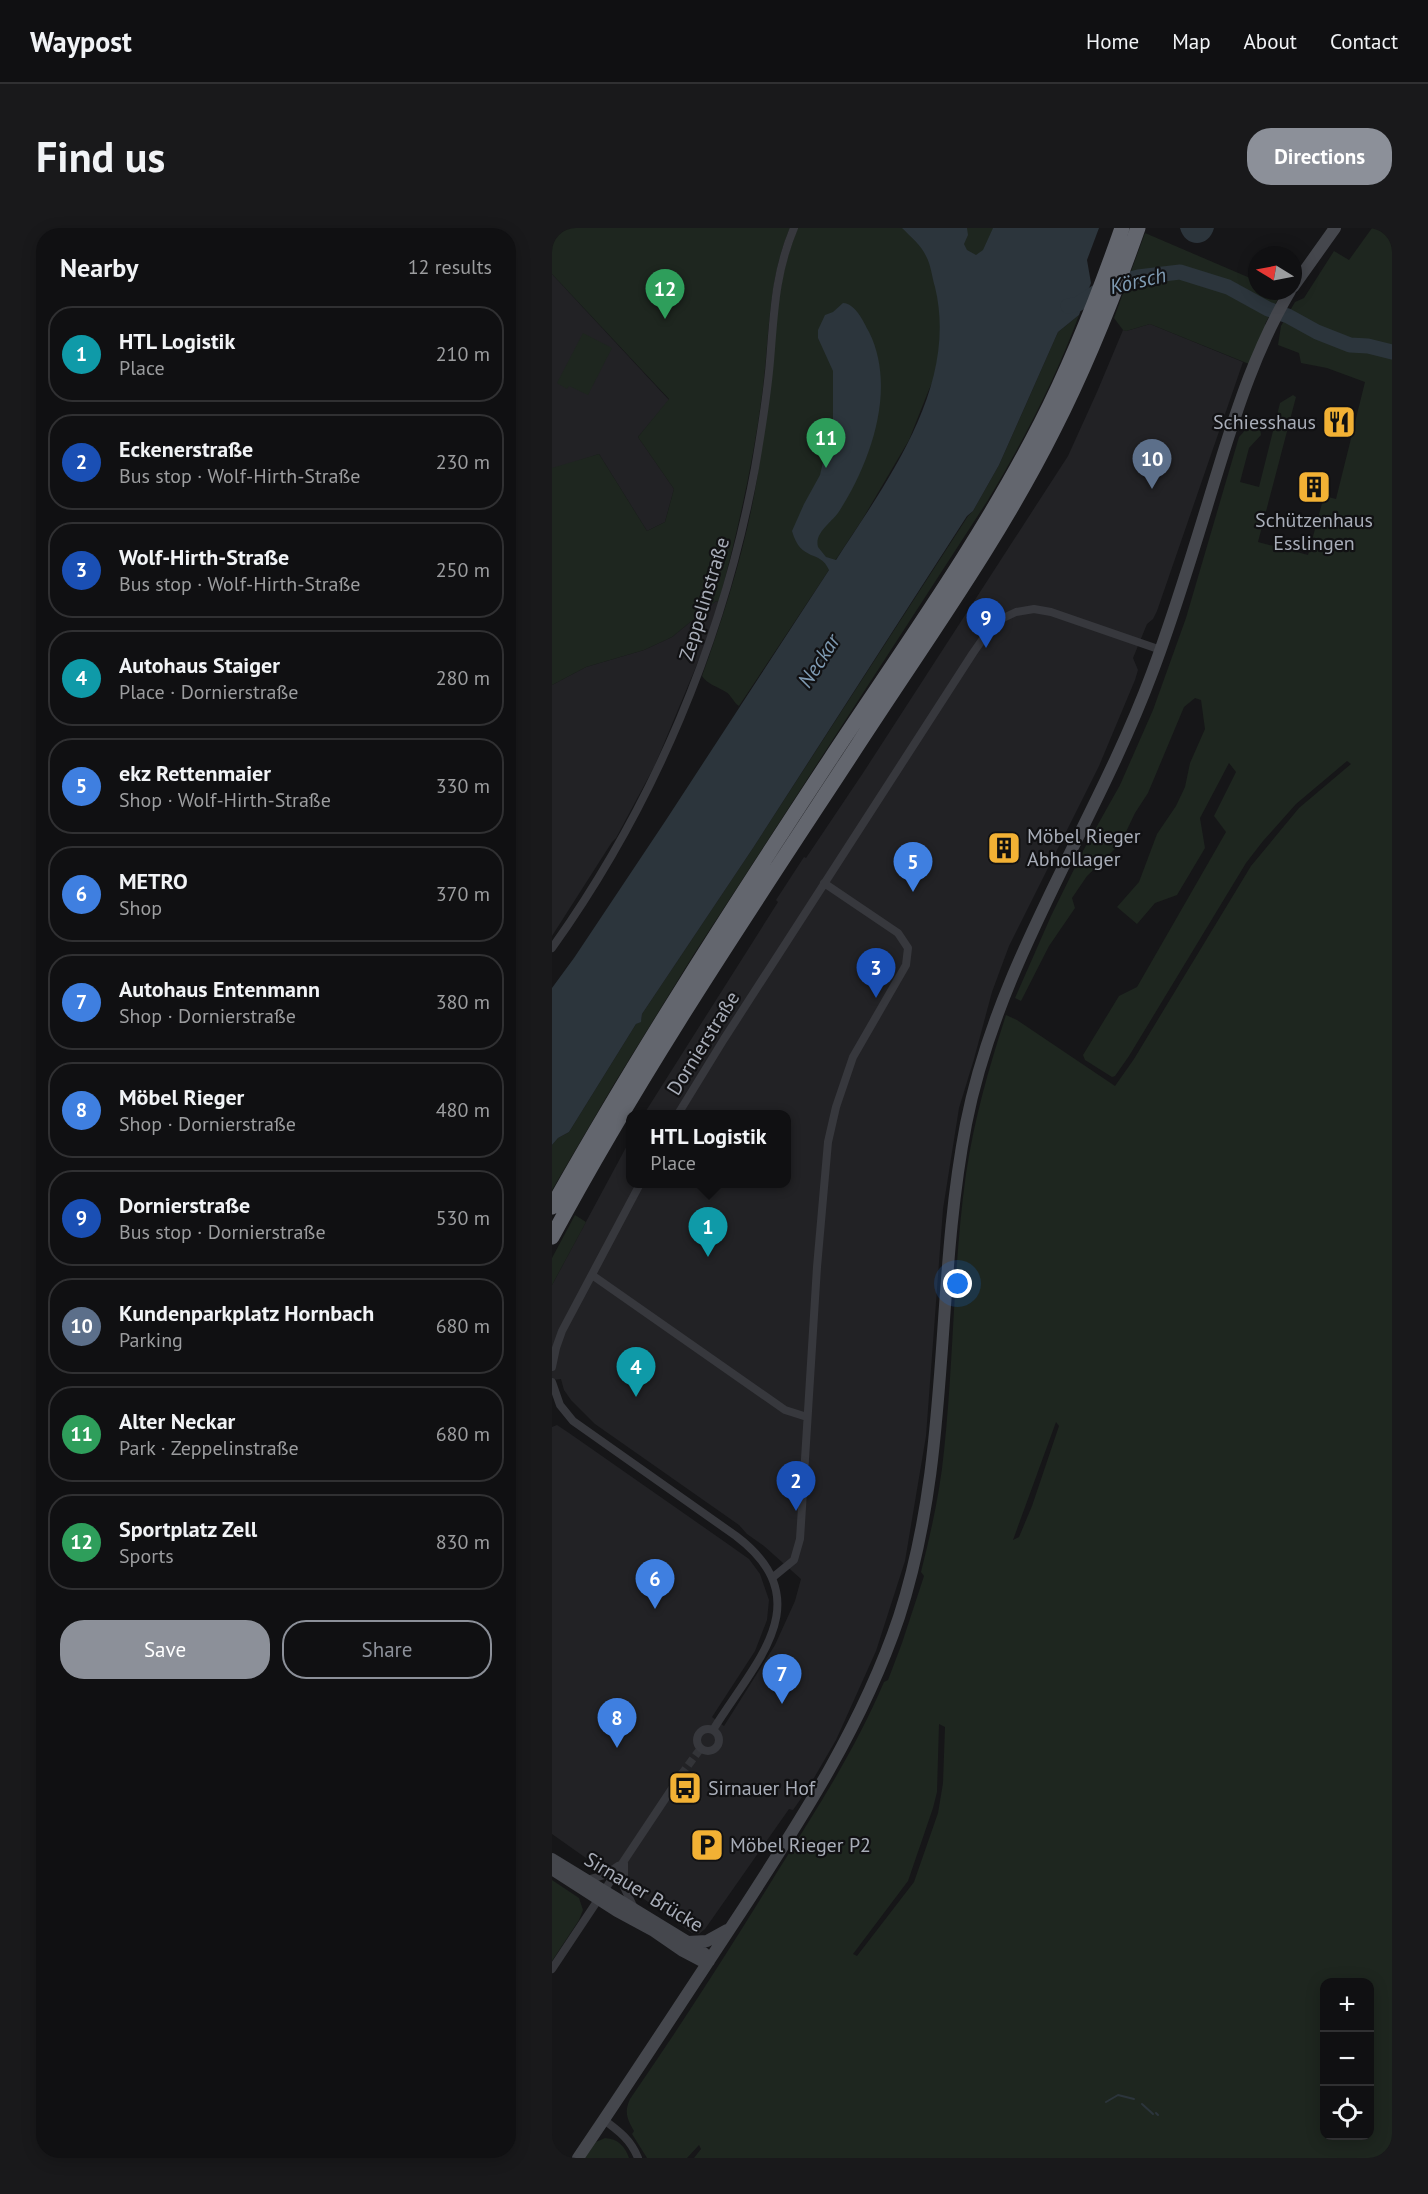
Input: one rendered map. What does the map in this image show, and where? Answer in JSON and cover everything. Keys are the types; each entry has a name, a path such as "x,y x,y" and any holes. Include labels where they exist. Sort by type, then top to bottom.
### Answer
{"highway":[{"path":"552,1206 622,1085 703,956 990,513 1041,423 1090,314 1122,228"},
{"path":"552,1237 594,1161 669,1036 1004,519 1054,430 1078,380 1110,305 1138,228"}],"main road":[{"path":"1302,275 1335,228"},
{"path":"578,2158 693,1986 806,1809 843,1746 878,1672 899,1615 915,1557 930,1486 939,1409 954,1202 967,1118 979,1071 999,1008 1019,957 1116,759 1161,650 1236,411 1253,365 1286,300"},
{"name":"Sirnauer Brücke","path":"552,1859 585,1880 601,1895 654,1931 685,1947"},
{"name":"Sirnauer Brücke","path":"552,1869 636,1911 702,1961 709,1961"},
{"path":"693,1986 694,1968 685,1947 707,1941 731,1927"}],"street":[{"name":"Zeppelinstraße","path":"552,948 596,882 655,778 689,699 714,630 736,554 751,490 765,404 777,282 783,256 794,228"},
{"name":"Dornierstraße","path":"680,1110 824,883 990,628 1004,617 1022,610 1040,609 1161,650"},
{"path":"772,1578 793,1562 799,1546 821,1216 830,1131 839,1094 853,1058 903,971 909,953 907,944 898,933 824,883"},
{"path":"552,1367 558,1340 638,1188"},
{"path":"592,1275 785,1410 807,1417"},
{"path":"552,1382 560,1406 573,1421 751,1547 766,1564 778,1599 772,1633 759,1660 713,1730"},
{"path":"552,1969 681,1775"},
{"path":"585,1880 605,1875 624,1863"},
{"path":"624,1863 624,1887 636,1911"},
{"path":"604,2120 630,2141 638,2158"}],"shaded area":[{"path":"552,228 790,228 773,290 762,395 749,473 719,602 716,601 672,637 644,650 586,667 552,685 552,468 599,454 647,531 665,522 674,489 638,437 669,399 552,274"},
{"path":"798,228 1001,228 909,440 862,520 739,706 728,694 702,676 734,579 747,529 762,445 779,299 784,270"},
{"path":"1372,228 1384,228 1392,233 1392,2158 694,2158 701,2149 699,2145 687,2158 647,2158 632,2134 634,2131 627,2112 630,2099 724,1956 835,1778 884,1682 888,1680 924,1576 921,1572 935,1512 944,1451 958,1243 966,1174 983,1094 1006,1015 1017,1020 1115,1086 1134,1059 1251,866 1299,808 1351,764 1347,761 1296,804 1246,863 1129,1056 1112,1077 1085,1060 1083,1055 1119,996 1137,987 1226,832 1214,816 1236,772 1229,763 1200,818 1205,848 1177,895 1155,903 1137,924 1117,907 1139,882 1157,834 1176,806 1185,787 1190,763 1205,729 1201,700 1195,698 1184,707 1148,793 1125,834 1117,847 1087,876 1072,898 1075,908 1049,946 1021,1001 1015,998 1051,916 1083,851 1120,785 1153,710 1186,618 1239,437 1249,426 1260,427 1261,435 1249,448 1240,482 1259,487 1280,403 1293,395 1296,397 1258,542 1308,555 1324,496 1336,499 1365,382 1327,368 1301,363 1299,353 1278,345 1281,326 1295,302 1304,298 1334,251 1349,260","holes":["1056,1422 1059,1426 1032,1506 1019,1537 1013,1540","939,1724 945,1727 943,1783 938,1813 914,1882 857,1956 853,1954 908,1881 937,1792"]},
{"path":"1145,233 1248,277 1248,300 1277,300 1249,364 1150,324 1123,330 1114,318"},
{"path":"552,274 669,400 638,437 674,489 665,522 647,531 599,454 552,470"},
{"path":"1079,315 1038,409 988,500 694,954 552,1190 552,1145 558,1138 569,1132 636,1024 641,1021 642,1014 973,511 999,465 1058,332"},
{"path":"1150,324 1243,362 1157,611 1147,624 1133,658 1138,670 1135,680 1099,766 1009,946 992,992 959,1108 943,1209 926,1436 905,1561 876,1651 836,1740 807,1790 793,1810 789,1809 705,1929 699,1934 692,1933 552,1834 552,1427 557,1425 725,1542 749,1559 760,1574 769,1600 767,1620 755,1651 712,1717 724,1726 775,1645 795,1601 801,1579 739,1525 595,1424 571,1400 564,1390 561,1379 552,1380 552,1285 626,1147 626,1188 791,1188 791,1110 647,1110 778,902 776,900 863,773 1068,456 1123,330"},
{"path":"583,333 612,348 588,395 569,386 567,389 557,383"},
{"path":"716,601 719,602 705,645 655,765 616,838 552,936 552,685 586,667 644,650 672,637"},
{"path":"575,1215 586,1222 552,1285 552,1258"},
{"path":"552,1880 579,1898 583,1910 552,1961"},
{"path":"605,2138 620,2144 629,2158 585,2158 596,2142"}],"water":[{"name":"Neckar","path":"902,228 967,228 968,235 964,244 967,250 976,255 983,250 993,228 1099,228 1087,260 1091,283 1079,315 1058,332 999,465 973,511 967,516 753,848 642,1014 641,1022 636,1024 569,1132 558,1138 552,1145 552,988 666,820 829,570 821,560 800,548 792,531 820,475 833,419 833,371 818,338 818,330 825,315 833,312 843,303 852,306 862,318 869,332 877,354 881,377 877,424 862,469 840,510 819,537 818,547 826,557 836,560 876,498 914,431 928,396 937,360 940,324 935,287 924,252"},
{"path":"1180,228 1214,228 1207,239 1197,243 1187,239"}],"waterway":[{"name":"Körsch","path":"1068,306 1078,304 1107,285 1138,277 1180,272 1228,287 1268,309 1350,345 1368,346 1392,352"},
{"path":"1106,2102 1118,2095 1134,2099"},
{"path":"1142,2104 1153,2114"}],"tunnel":[{"path":"681,1775 701,1748"}],"place":[{"name":"Sportplatz Zell","path":"665,319"},
{"name":"Schiesshaus","path":"1339,422"},
{"name":"Alter Neckar","path":"826,468"},
{"name":"Schützenhaus Esslingen","path":"1314,487"},
{"name":"Kundenparkplatz Hornbach","path":"1152,489"},
{"name":"Dornierstraße","path":"986,648"},
{"name":"Möbel Rieger Abhollager","path":"1004,848"},
{"name":"ekz Rettenmaier","path":"913,892"},
{"name":"Wolf-Hirth-Straße","path":"876,998"},
{"name":"HTL Logistik","path":"708,1257"},
{"name":"Autohaus Staiger","path":"636,1397"},
{"name":"Eckenerstraße","path":"796,1511"},
{"name":"METRO","path":"655,1609"},
{"name":"Autohaus Entenmann","path":"782,1704"},
{"name":"Möbel Rieger","path":"617,1748"},
{"name":"Sirnauer Hof","path":"685,1788"},
{"name":"Möbel Rieger P2","path":"707,1845"}]}
